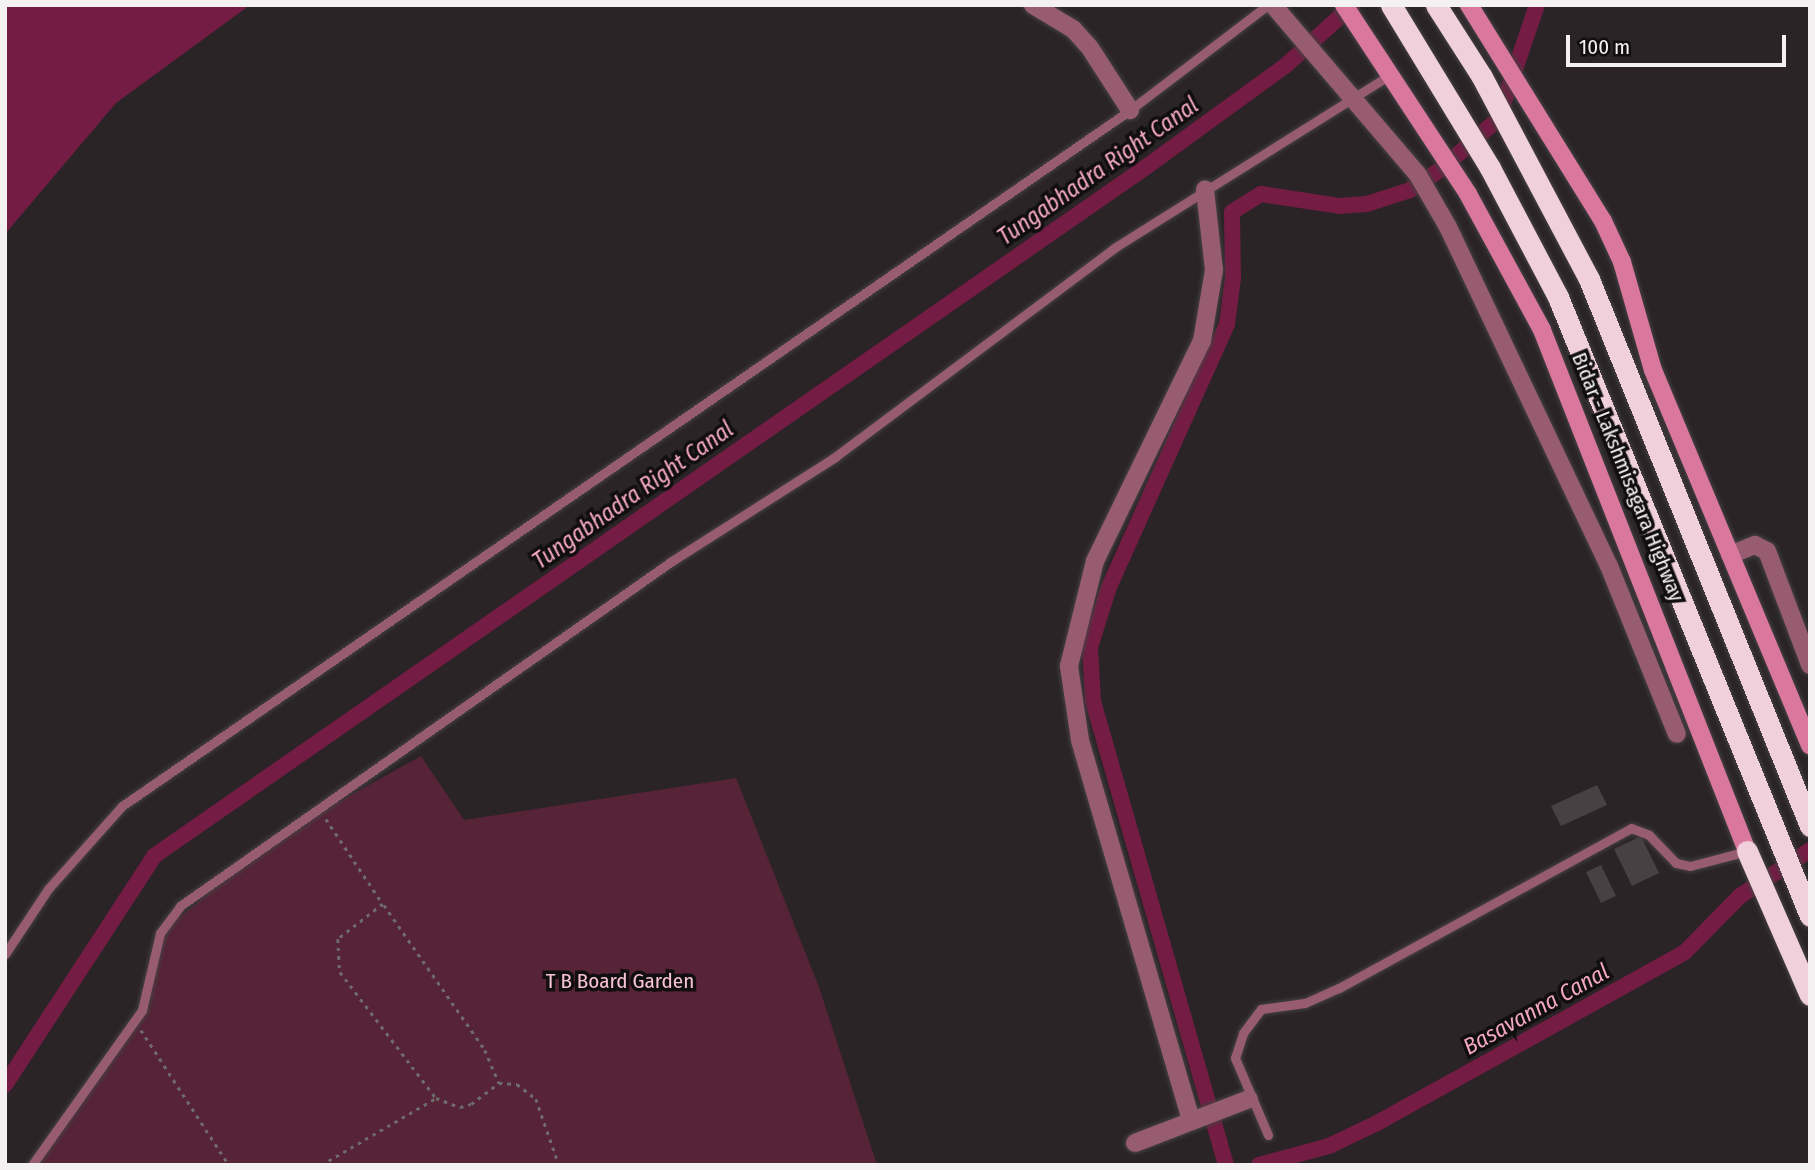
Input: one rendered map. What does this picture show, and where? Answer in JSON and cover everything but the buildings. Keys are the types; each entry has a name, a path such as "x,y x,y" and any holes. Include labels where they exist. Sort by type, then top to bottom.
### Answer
{"highway":[{"name":"Bidar - Lakshmisagara Highway","path":"1391,5 1461,117 1558,297 1810,916"},
{"name":"Bidar - Lakshmisagara Highway","path":"1436,5 1482,77 1589,279 1810,826"},
{"name":"Bidar - Lakshmisagara Highway","path":"1748,851 1810,995"}],"street":[{"path":"1033,5 1073,29 1090,48 1130,110"},
{"name":"Bidar - Lakshmisagara Highway","path":"1344,5 1426,126 1468,194 1542,330 1748,851"},
{"path":"1469,5 1497,44 1534,106 1622,262 1653,370 1810,746"},
{"path":"1275,10 1423,183 1609,566 1677,734"},
{"path":"1198,1117 1080,740 1069,666 1095,561 1202,341 1213,270 1205,190"},
{"path":"1730,555 1755,545 1767,551 1810,665"},
{"path":"1135,1143 1250,1099"}],"lane":[{"path":"5,954 48,889 122,806 1275,10"},
{"path":"32,1165 135,1019 149,991 168,918 317,807 682,555 835,457 1114,248 1354,100 1387,68"},
{"path":"1268,1135 1250,1099 1235,1058 1243,1033 1261,1009 1305,1003 1339,988 1631,828 1649,835 1676,863 1690,866 1748,851"}],"path":[{"path":"317,807 485,1050 499,1083"},
{"path":"383,904 348,928 338,939 335,957 340,972 436,1098 460,1107 471,1104 499,1083 517,1084 536,1099 559,1165"},
{"path":"135,1019 229,1165"},
{"path":"321,1165 436,1098"}],"green space":[{"name":"T B Board Garden","path":"421,756 464,820 736,778 819,987 877,1165 38,1165 142,1010 160,933 284,832"}],"shaded area":[{"path":"5,5 250,5 116,103 5,234"}],"waterway":[{"name":"Tungabhadra Right Canal","path":"5,1085 154,856 1146,167 1285,66 1353,5"},
{"path":"1226,1165 1093,701 1090,647 1109,587 1227,324 1233,278 1232,212 1261,194 1339,206 1367,204 1410,190 1440,170 1498,119 1537,5"},
{"name":"Basavanna Canal","path":"1259,1165 1329,1146 1377,1123 1684,953 1740,896 1810,850"}]}
